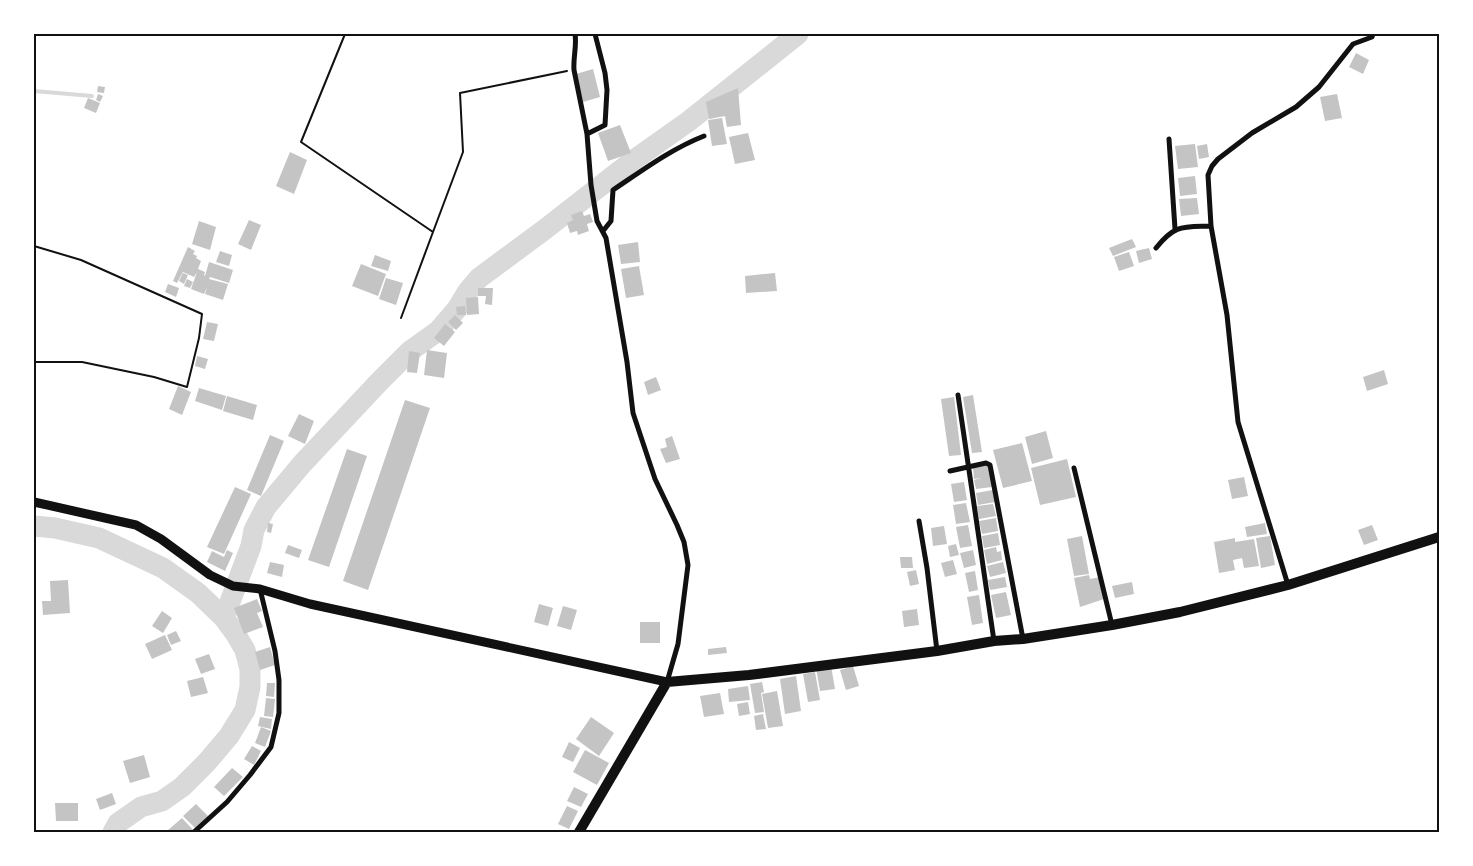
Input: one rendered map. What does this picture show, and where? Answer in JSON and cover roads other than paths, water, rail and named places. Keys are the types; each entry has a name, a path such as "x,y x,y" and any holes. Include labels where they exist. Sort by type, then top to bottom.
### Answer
{"main road":[{"path":"579,832 667,682 748,676 994,641 1023,639 1112,625 1180,612 1288,585 1439,537"}],"street":[{"path":"34,502 136,525 161,539 210,575 233,586 260,589 310,604 667,682 678,644 688,565 684,542 678,524 656,479 633,413 618,302 606,238 597,221 591,185 587,134 573,62 576,55 575,34"},
{"path":"587,134 605,125 607,90 605,73 594,34"},
{"path":"1288,585 1238,422 1227,315 1211,226 1208,175 1218,158 1252,133 1296,107 1319,87 1352,44 1372,37 1373,34"},
{"path":"603,231 611,221 613,190 627,179 683,144 704,136"},
{"path":"1168,139 1175,229"},
{"path":"1156,248 1175,229 1211,226"},
{"path":"958,395 994,641"},
{"path":"950,471 986,463 990,465 1023,639"},
{"path":"1074,468 1112,625"},
{"path":"919,520 927,568 936,650"},
{"path":"194,832 227,802 271,747 279,713 279,680 275,651 260,589"}],"waterway":[{"path":"224,618 251,546 254,530 266,507 302,464 379,382 410,351 438,331 457,309 479,278 631,162 689,121 798,34"},
{"path":"34,91 92,96"},
{"path":"34,526 55,528 99,538 163,568 198,593 224,618 245,650 250,669 250,687 245,710 229,736 182,787 162,801 141,807 118,823 113,832"}]}
